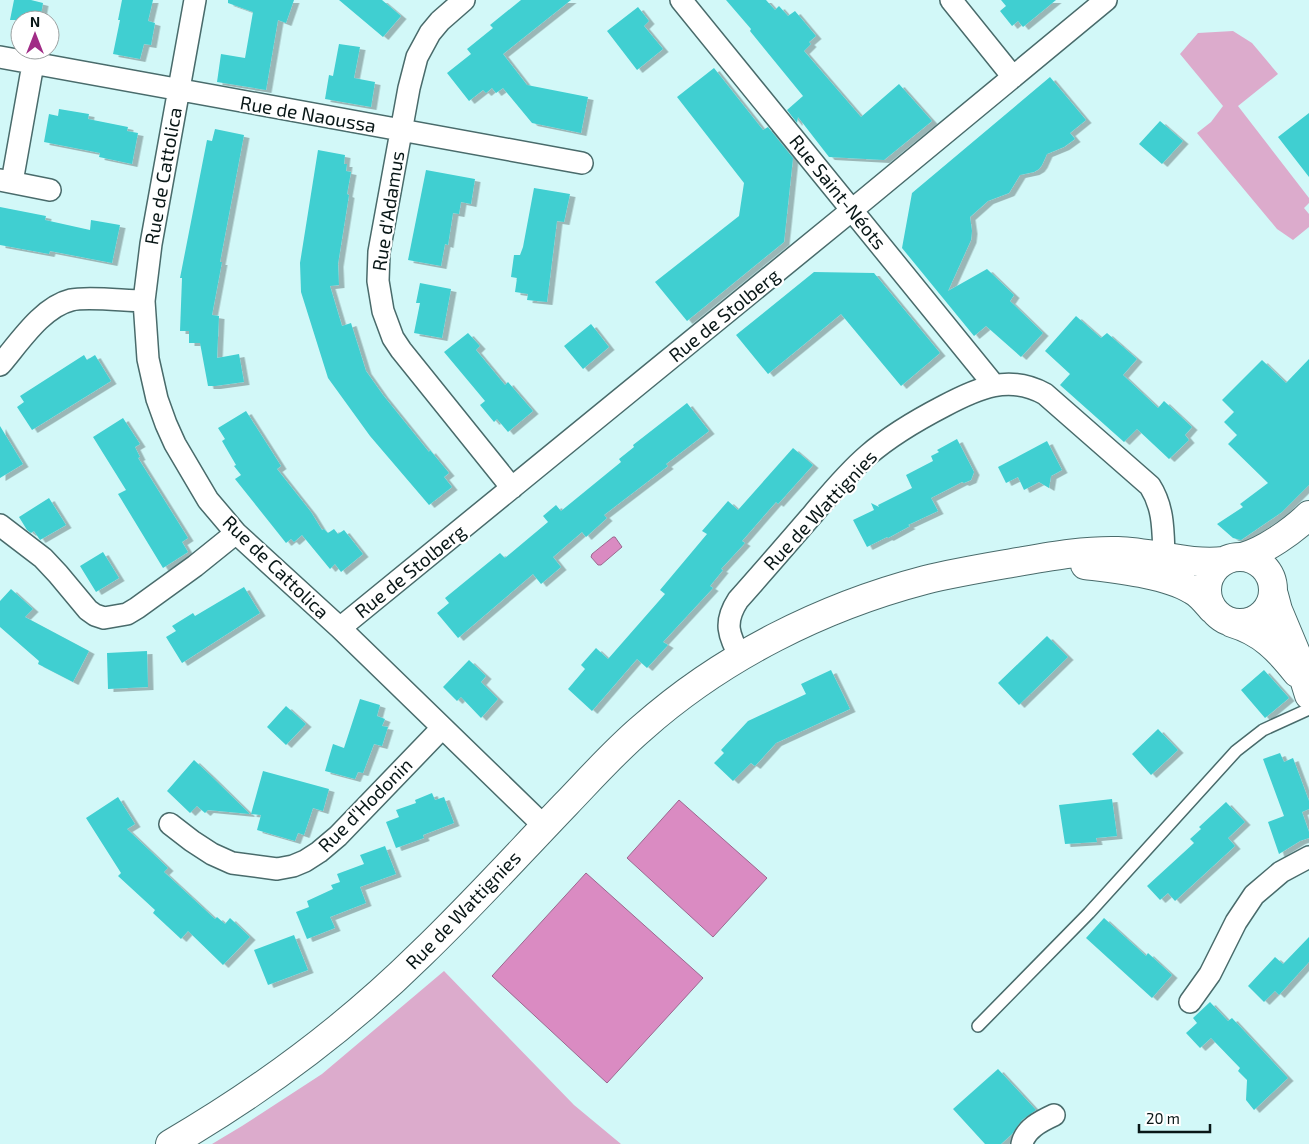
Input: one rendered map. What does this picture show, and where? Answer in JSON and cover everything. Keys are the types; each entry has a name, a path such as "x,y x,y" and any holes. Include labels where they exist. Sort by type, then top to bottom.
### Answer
{"street":[{"name":"Rue de Cattolica","path":"195,0 151,244 144,302 148,359 157,399 166,424 175,444 201,488 236,533 340,628 544,826"},
{"name":"Rue d'Adamus","path":"464,0 440,21 430,33 418,56 409,88 379,252 378,281 383,311 393,338 512,488"},
{"name":"Rue Saint-Néots","path":"681,0 994,385"},
{"path":"951,0 1013,77"},
{"name":"Rue de Stolberg","path":"340,628 1106,0"},
{"name":"Rue de Naoussa","path":"0,57 582,163"},
{"path":"33,64 6,181 50,190"},
{"path":"0,365 45,314 62,303 83,299 144,302"},
{"name":"Rue de Wattignies","path":"740,657 729,631 728,620 731,611 738,600 850,472 885,442 915,422 964,395 994,385 1013,384 1045,394 1150,486 1160,504 1162,514 1164,556"},
{"path":"1307,517 1265,548 1233,559 1211,573 1207,585 1207,597 1222,616 1249,628 1268,641 1302,678 1308,697"},
{"path":"1222,616 1244,623 1256,620 1269,607 1275,572 1281,556 1307,517"},
{"path":"0,525 43,558 88,610 104,618 127,614 138,608 236,533"},
{"name":"Rue de Wattignies","path":"170,1144 252,1093 291,1065 360,1010 420,955 617,750 686,692 740,657 808,622 862,600 925,580 1059,555 1096,551 1135,552 1198,562 1233,559"},
{"path":"1233,559 1254,560 1268,572 1278,610 1296,653 1308,697"},
{"name":"Rue de Wattignies","path":"1009,564 1086,565 1148,576 1192,589 1222,616"},
{"name":"Rue d'Hodonin","path":"170,824 212,854 232,863 277,869 293,866 319,852 338,836 442,728"},
{"path":"1190,1002 1210,974 1236,922 1254,895 1281,872 1309,857"},
{"path":"1022,1144 1026,1135 1037,1123 1054,1115"}],"lane":[{"path":"978,1026 1089,913 1236,751 1308,697"}],"shaded area":[{"path":"1233,31 1252,43 1278,74 1238,106 1309,198 1309,203 1304,208 1309,214 1309,227 1293,240 1277,229 1197,133 1211,122 1223,106 1180,54 1198,33"},
{"path":"613,537 622,547 601,565 598,565 591,557 592,554"},
{"path":"679,800 767,878 713,937 627,858"},
{"path":"586,873 703,978 607,1083 492,976"},
{"path":"444,971 574,1105 621,1144 212,1144 322,1074"}],"building":[{"path":"14,0 31,0 43,3 42,10 12,10"},
{"path":"122,0 153,0 148,21 155,23 151,45 144,44 140,59 113,54"},
{"path":"228,0 294,0 286,23 278,20 266,90 217,82 221,54 245,58 253,12 228,3"},
{"path":"339,0 382,0 401,16 383,37"},
{"path":"521,0 571,0 503,54 527,85 588,97 581,133 532,123 503,88 496,93 492,88 486,93 483,90 469,101 447,73 471,54 467,49 493,28 490,25"},
{"path":"726,0 766,0 775,10 779,6 788,16 795,11 816,36 809,42 811,44 804,51 861,117 899,84 932,121 884,160 829,157 798,117 797,123 787,110 803,96"},
{"path":"1001,0 1056,0 1023,27 1018,21 1012,26 1000,11 1006,6"},
{"path":"638,7 649,21 644,26 663,49 637,70 607,31"},
{"path":"339,44 360,47 354,78 375,82 371,107 325,99 329,75 333,76"},
{"path":"714,68 763,130 768,127 793,158 784,242 687,321 655,282 739,216 744,183 677,97"},
{"path":"1050,77 1086,120 1070,133 1075,139 1064,147 1047,154 1039,169 1020,175 1009,193 988,201 970,217 971,240 948,291 987,269 1014,295 1010,301 1043,333 1021,357 986,326 974,336 902,248 912,193"},
{"path":"59,109 89,114 88,119 128,127 127,131 138,133 132,164 99,157 100,153 44,142 49,114 58,116"},
{"path":"1309,113 1309,177 1278,137"},
{"path":"1160,121 1183,141 1162,164 1139,144"},
{"path":"215,129 244,135 212,315 219,316 217,358 239,354 244,382 208,386 200,343 189,343 189,331 180,331 182,278 180,278 207,140 212,141"},
{"path":"318,150 345,155 344,164 347,164 346,171 351,172 338,264 339,285 330,286 342,326 351,323 366,371 429,452 430,450 449,473 444,477 452,487 429,505 370,436 328,378 301,292 300,263"},
{"path":"426,170 475,179 471,204 461,202 459,214 453,213 448,245 445,244 441,266 408,260"},
{"path":"534,188 570,194 564,222 557,221 547,302 527,300 528,294 515,292 517,278 511,277 514,255 520,255 523,247"},
{"path":"0,207 46,216 45,220 90,230 91,220 120,225 112,263 50,251 49,254 0,245"},
{"path":"814,272 874,273 940,353 901,386 841,314 768,374 736,335"},
{"path":"420,283 451,289 442,338 414,333 420,303 416,303"},
{"path":"1076,316 1101,338 1107,333 1137,359 1123,375 1158,408 1164,401 1192,427 1185,435 1189,440 1169,459 1137,429 1124,442 1060,385 1070,374 1045,351"},
{"path":"591,324 609,347 583,369 564,346"},
{"path":"468,333 480,346 476,350 505,385 508,382 533,411 508,432 497,419 494,422 480,405 485,401 444,352"},
{"path":"84,355 87,360 95,355 111,381 32,430 17,407 24,402 20,396"},
{"path":"1309,359 1309,485 1282,512 1241,540 1233,538 1217,524 1243,507 1240,504 1268,483 1228,444 1237,435 1224,422 1234,412 1222,400 1262,360 1286,383"},
{"path":"687,403 709,431 666,464 668,466 604,515 607,518 586,537 582,532 553,557 561,567 541,584 533,574 458,638 437,613 449,603 445,598 500,553 505,558 548,522 543,516 556,505 561,511 621,462 619,459 634,447 633,445"},
{"path":"246,411 281,466 277,469 311,512 322,530 324,529 328,533 334,529 338,534 344,530 363,554 341,572 335,564 330,569 302,535 294,542 291,539 286,543 235,479 241,475 234,466 236,465 222,441 225,439 218,428"},
{"path":"123,418 140,444 135,447 140,457 138,458 188,538 182,542 188,552 163,568 118,494 126,490 93,437"},
{"path":"0,426 23,464 0,478"},
{"path":"957,439 974,472 971,480 962,482 931,498 938,511 867,547 853,520 874,510 871,503 879,507 878,505 912,488 906,475 933,461 931,456 939,452 937,450"},
{"path":"1047,441 1062,470 1051,476 1049,488 1039,482 1024,490 1018,477 1006,483 998,467"},
{"path":"793,448 813,465 778,504 776,502 742,541 745,543 721,569 723,570 710,586 713,588 663,642 668,645 647,668 637,659 592,711 568,689 585,669 581,665 596,648 608,659 665,594 660,590 707,534 702,531 728,501 738,510"},
{"path":"49,498 66,525 40,540 34,531 31,533 27,530 19,517"},
{"path":"103,552 119,578 96,592 80,566"},
{"path":"244,587 260,613 182,663 166,637 176,631 172,626 193,613 195,616"},
{"path":"11,589 33,609 25,617 89,651 73,682 38,664 39,661 0,627 0,601"},
{"path":"1047,636 1068,657 1019,705 998,683"},
{"path":"147,651 148,687 108,689 107,653"},
{"path":"469,660 486,676 481,682 498,699 481,718 461,697 457,701 443,687"},
{"path":"831,670 850,709 776,743 755,766 751,763 733,781 714,763 724,753 721,750 748,721 806,694 801,684"},
{"path":"1264,670 1289,698 1265,718 1241,690"},
{"path":"360,699 380,705 377,716 385,719 382,726 388,727 382,746 374,744 363,773 358,772 355,779 325,771 333,744 344,748"},
{"path":"286,706 306,724 286,745 267,727"},
{"path":"1158,729 1178,750 1151,775 1132,754"},
{"path":"1280,753 1284,762 1293,758 1309,801 1309,809 1302,812 1309,832 1309,838 1300,841 1279,854 1268,822 1284,816 1263,759"},
{"path":"194,760 250,814 208,810 205,813 197,806 190,813 167,791"},
{"path":"263,771 329,789 323,811 313,808 304,835 298,833 295,841 257,830 261,815 251,814"},
{"path":"432,793 435,800 444,797 454,823 423,835 424,838 396,848 386,822 399,817 396,810 416,803 415,800"},
{"path":"118,797 135,824 127,829 168,868 164,872 215,919 217,917 225,924 230,918 250,937 223,965 188,931 181,939 153,913 155,910 118,876 121,873 86,818"},
{"path":"1112,799 1117,836 1096,838 1097,842 1065,844 1059,805"},
{"path":"1226,802 1245,822 1228,838 1235,846 1175,901 1168,893 1160,900 1147,886 1194,843 1190,839 1201,829 1199,827"},
{"path":"385,846 396,874 360,887 366,903 330,917 335,928 307,939 296,912 309,907 307,901 333,889 331,885 340,882 337,874 364,864 360,855"},
{"path":"1104,918 1146,956 1148,953 1172,975 1152,998 1086,938"},
{"path":"294,935 308,970 268,985 254,950"},
{"path":"1309,937 1309,962 1279,995 1275,991 1264,1002 1248,986 1275,957 1283,964"},
{"path":"1210,1002 1228,1021 1232,1018 1288,1078 1254,1110 1246,1100 1247,1080 1238,1071 1240,1068 1211,1038 1200,1048 1186,1033 1197,1023 1193,1018"},
{"path":"998,1069 1036,1110 1022,1120 1012,1134 1001,1144 985,1144 953,1109"}]}
